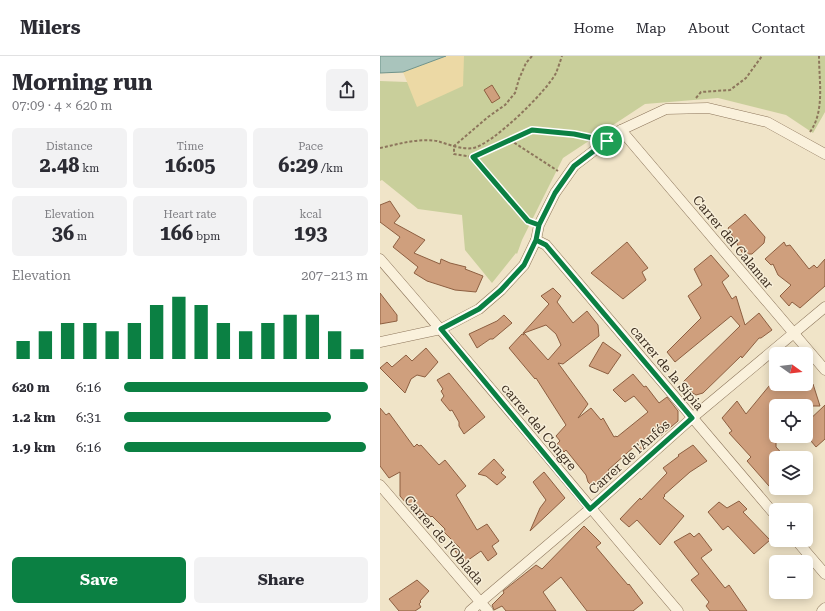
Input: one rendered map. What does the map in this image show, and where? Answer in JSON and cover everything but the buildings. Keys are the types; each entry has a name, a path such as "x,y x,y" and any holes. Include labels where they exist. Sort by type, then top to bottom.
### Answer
{"street":[{"path":"380,342 441,329 479,309 501,290 524,265 536,240 539,225 555,193 574,166 621,130 666,109 708,108 767,122 804,141 825,154"},
{"name":"Carrer del Calamar","path":"621,130 825,370"},
{"name":"carrer de la Sípia","path":"536,240 546,245 769,508"},
{"name":"carrer del Congre","path":"380,259 441,329 590,509 678,611"},
{"name":"Carrer de l'Anfós","path":"470,611 590,509 692,418 825,307"},
{"name":"Carrer de l'Oblada","path":"380,486 488,611"},
{"path":"802,547 825,574"},
{"path":"822,611 825,608"}],"path":[{"path":"532,56 526,63 515,93 505,105 488,117 454,146 454,154 473,157 532,130 574,134 607,141"},
{"path":"380,148 419,140 437,141 454,146 473,148 492,139 528,107 556,74 562,56"},
{"path":"686,109 701,92 730,90 746,78 762,56"},
{"path":"804,141 816,124 820,104 819,56"},
{"path":"510,140 567,177"},
{"path":"473,157 528,221 539,225"}],"green space":[{"path":"458,56 825,56 825,112 813,133 786,115 718,98 645,104 563,158 522,240 517,254 516,253 492,283 465,250 462,215 418,209 382,180 380,181 380,81 407,82"}],"sand":[{"path":"446,56 464,56 463,86 417,107 403,72"}],"water":[{"path":"380,56 446,56 403,72 380,73"}],"route":[{"path":"607,141 574,134 532,130 473,157 528,221 539,225 536,240 546,245 692,418 590,509 441,329 479,309 501,290 524,265 536,240 539,225 555,193 574,166 607,141"}]}
